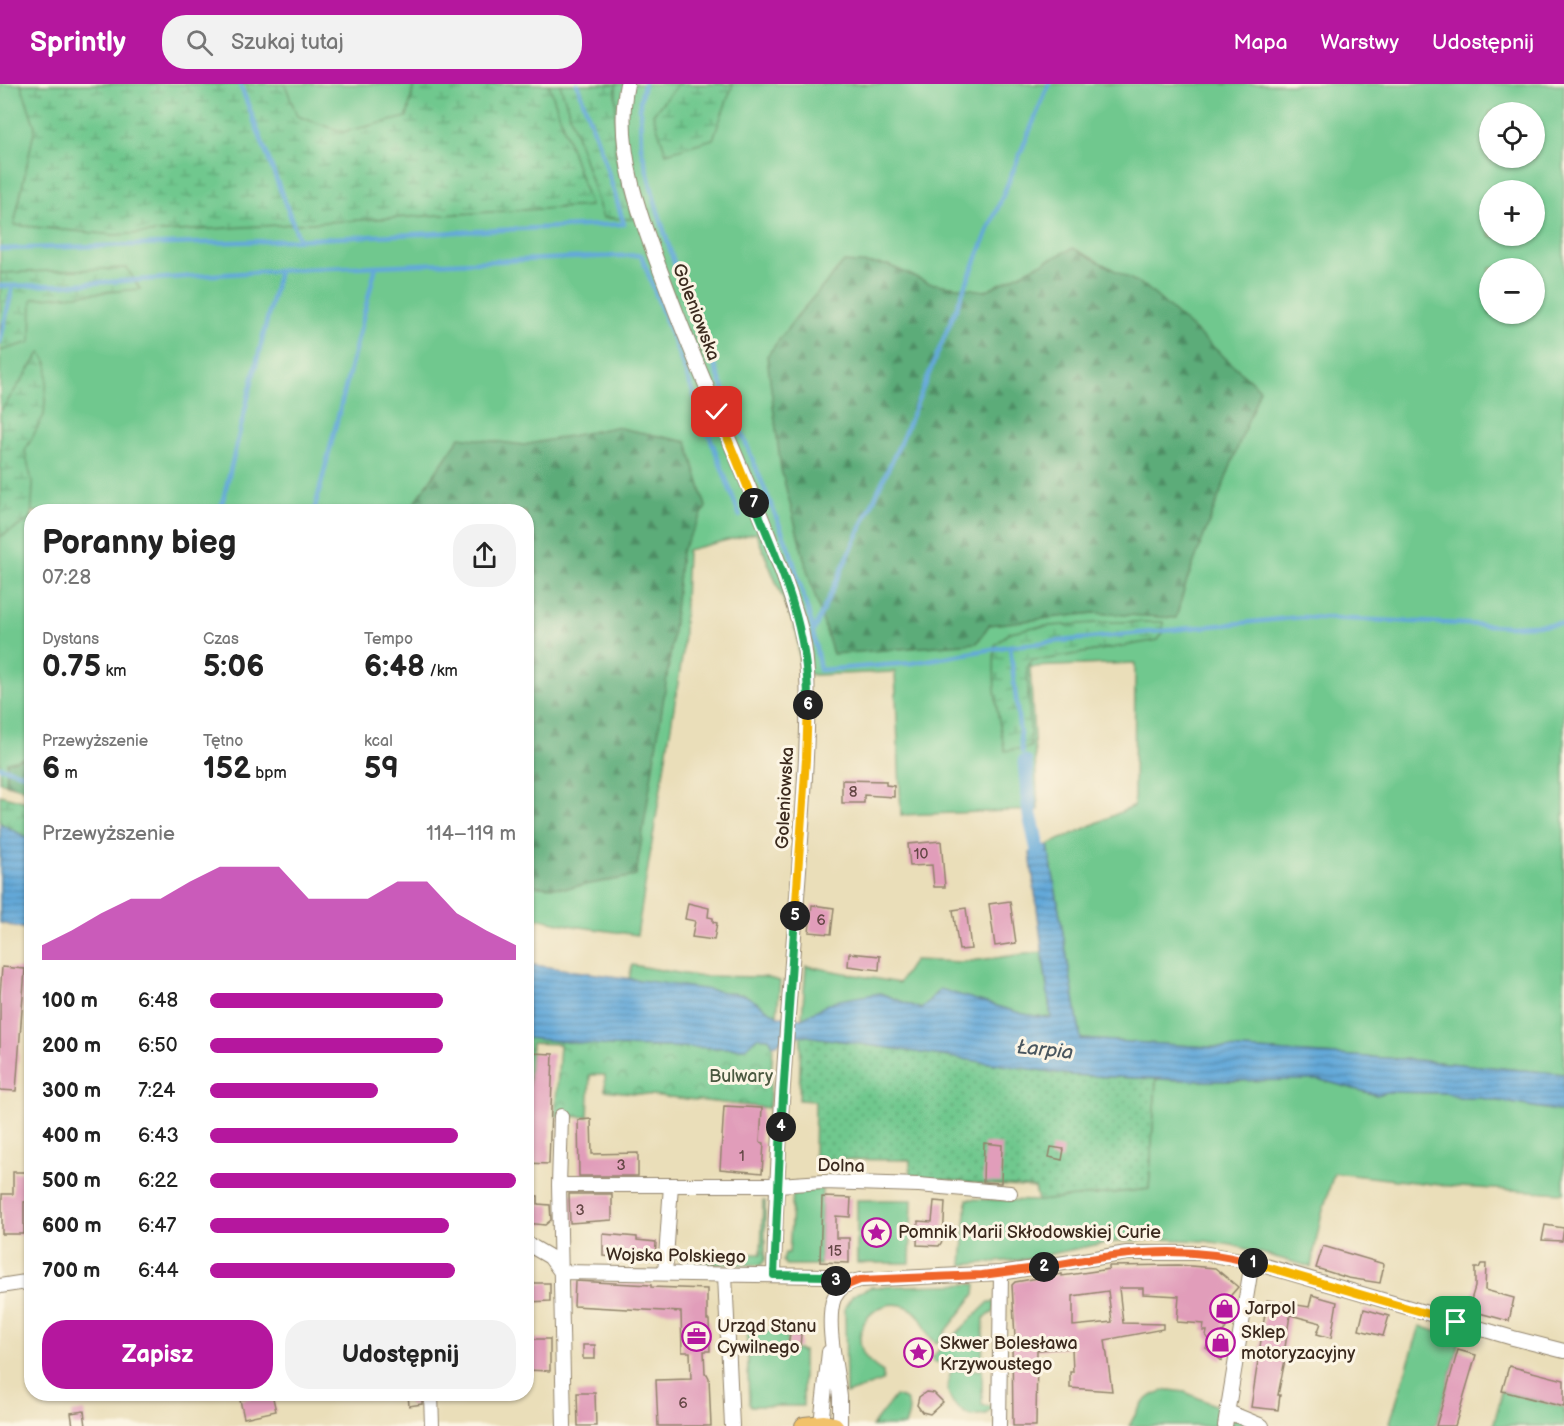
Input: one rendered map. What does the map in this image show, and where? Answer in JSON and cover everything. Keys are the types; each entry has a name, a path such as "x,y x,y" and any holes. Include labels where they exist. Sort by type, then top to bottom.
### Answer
{"street":[{"name":"Goleniowska","path":"627,84 623,105 625,148 635,195 656,260 683,329 774,550 799,622 806,654 808,697 806,759 785,1045 778,1185"},
{"path":"561,1116 564,1426"},
{"name":"Dolna","path":"560,1185 778,1185 823,1182 919,1185 1010,1193"},
{"path":"665,1274 671,1185"},
{"path":"774,1275 778,1185"},
{"path":"534,1248 550,1257 561,1272"},
{"path":"820,1426 832,1332 833,1304 837,1294 845,1286 860,1280 960,1277 1001,1273 1100,1256 1140,1252 1202,1253 1252,1262 1564,1351"},
{"path":"1252,1262 1226,1419 1262,1426"},
{"name":"Wojska Polskiego","path":"561,1272 827,1276 845,1286"},
{"path":"999,1426 1001,1273"},
{"path":"725,1275 732,1426"},
{"path":"0,1286 24,1282"},
{"path":"832,1332 840,1399 840,1426"},
{"path":"431,1401 432,1426"}],"green space":[{"path":"0,84 1564,84 1564,1074 1416,1060 1081,1039 1048,845 1134,806 1135,663 1030,667 1038,810 901,815 895,672 814,675 800,672 797,634 756,533 687,550 683,652 637,935 573,926 534,918 534,504 24,504 24,758 8,762 6,784 0,782"},
{"path":"21,84 285,84 297,116 343,132 407,117 414,84 549,84 590,206 114,235 14,225 35,127"},
{"path":"560,84 616,84 615,153 633,219 603,218"},
{"path":"678,84 733,84 713,139 666,153 653,114"},
{"path":"1073,248 1146,287 1260,389 1186,583 1176,618 1094,613 989,625 977,643 833,654 807,570 781,469 767,356 797,316 844,262 888,265 929,283 985,291"},
{"path":"127,268 140,289 32,299 31,342 0,351 0,273"},
{"path":"41,352 48,365 44,415 25,451 33,486 32,504 24,504 24,523 0,537 0,412"},
{"path":"615,427 687,442 706,507 681,552 671,651 636,876 567,888 534,886 534,504 414,504 460,437 524,445"},
{"path":"1112,622 1163,622 1163,633 1158,640 1032,660 1027,667 1031,747 1005,751 996,698 995,645 1010,632 1034,627"},
{"path":"24,758 24,789 6,784 7,762"},
{"path":"0,795 24,801 24,836 0,823"},
{"path":"1042,952 1051,1018 1023,1014 940,989 921,1009 880,993 802,1018 806,966 899,983 914,960 962,962"},
{"path":"632,965 696,976 765,977 780,981 777,1016 745,995 629,979"},
{"path":"801,1035 1071,1075 1156,1079 1149,1189 1038,1201 1035,1188 910,1175 910,1160 814,1159 815,1101 799,1100"},
{"name":"Bulwary","path":"758,1037 769,1038 773,1045 769,1108 605,1090 605,1075 590,1075 588,1117 555,1116 560,1044 534,1043 534,1039 612,1046 746,1048"},
{"path":"1156,1079 1321,1080 1376,1095 1387,1092 1446,1093 1459,1098 1481,1098 1564,1112 1564,1193 1458,1187 1334,1173 1321,1217 1311,1267 1232,1245 1159,1239 1121,1241 1027,1259 962,1265 967,1199 1038,1201 1149,1189"},
{"path":"822,1188 820,1265 786,1265 783,1261 785,1253 789,1253 793,1192"},
{"path":"857,1200 912,1200 910,1263 857,1263"},
{"path":"763,1201 765,1201 765,1260 761,1265 683,1263 675,1255 672,1246 679,1253 761,1254"},
{"path":"976,1284 975,1294 937,1343 929,1335 917,1314 905,1306 895,1304 876,1310 864,1324 860,1343 867,1359 883,1372 883,1381 846,1394 845,1307 853,1295 871,1287"},
{"path":"989,1302 995,1302 994,1312 984,1318 982,1363 933,1362 932,1357"},
{"path":"1420,1326 1460,1339 1458,1350 1436,1426 1393,1426 1390,1422"},
{"path":"750,1330 788,1331 786,1348 803,1351 803,1406 751,1406 749,1403 747,1334"},
{"path":"952,1370 982,1370 982,1405 993,1407 986,1414 971,1416 953,1403 948,1391"},
{"path":"1170,1390 1185,1392 1262,1426 1129,1426 1140,1407 1150,1397"},
{"path":"1500,1391 1564,1407 1564,1426 1493,1426 1500,1401"},
{"path":"895,1396 905,1399 908,1406 909,1412 905,1426 872,1426"}],"water":[{"path":"0,823 24,836 24,928 0,923"},
{"name":"Łarpia","path":"1048,845 1081,1039 1416,1060 1564,1074 1564,1112 1481,1098 1459,1098 1446,1093 1387,1092 1377,1095 1321,1080 1204,1081 1071,1075 801,1035 773,1045 769,1038 758,1037 746,1048 612,1046 534,1039 534,965 745,995 778,1016 802,1018 834,1001 880,993 921,1009 940,989 1023,1014 1051,1018 1030,853"}],"building":[{"path":"842,780 886,781 886,785 894,786 894,797 864,795 864,803 842,803"},
{"path":"941,841 945,887 934,887 932,865 910,866 908,844"},
{"path":"1010,901 1016,943 995,946 989,904"},
{"path":"688,903 709,908 708,917 713,918 713,922 717,923 714,940 692,937 695,921 685,919"},
{"path":"812,905 834,908 831,934 809,932"},
{"path":"966,908 971,949 959,950 953,910"},
{"path":"849,953 880,956 879,970 848,966"},
{"path":"2,967 24,969 16,1091 0,1090"},
{"path":"534,1053 553,1054 549,1164 534,1163"},
{"path":"724,1106 762,1108 760,1142 764,1143 762,1173 720,1169"},
{"path":"591,1119 592,1154 638,1153 638,1176 579,1176 578,1120"},
{"path":"984,1143 1002,1145 1001,1183 983,1182"},
{"path":"1051,1147 1064,1149 1062,1160 1049,1157"},
{"path":"13,1172 24,1172 24,1234 2,1234 2,1194 13,1194"},
{"path":"569,1194 612,1194 612,1220 570,1223"},
{"path":"534,1196 538,1196 538,1204 550,1205 551,1220 545,1225 534,1224"},
{"path":"822,1197 851,1198 850,1217 836,1216 836,1238 849,1238 849,1263 820,1262"},
{"path":"934,1201 945,1202 943,1240 939,1246 917,1245 918,1221 932,1222"},
{"path":"1545,1225 1564,1228 1562,1241 1542,1240"},
{"path":"603,1234 637,1237 637,1240 656,1242 655,1260 603,1256"},
{"path":"1323,1246 1384,1264 1380,1283 1348,1278 1316,1268"},
{"path":"1481,1264 1486,1264 1485,1290 1514,1298 1509,1321 1468,1310 1475,1287 1475,1268 1479,1268"},
{"path":"1178,1265 1215,1268 1238,1287 1225,1302 1229,1306 1224,1313 1228,1317 1222,1325 1226,1328 1220,1335 1225,1340 1222,1361 1206,1348 1210,1340 1206,1336 1207,1331 1203,1331 1204,1324 1177,1322 1179,1296 1143,1294 1143,1288 1119,1288 1123,1323 1163,1324 1163,1329 1105,1340 1112,1391 1070,1388 1070,1372 1073,1372 1072,1348 1037,1350 1036,1426 1013,1426 1012,1338 1015,1338 1012,1285 1015,1282 1062,1274 1062,1276 1109,1269 1109,1266","holes":["1108,1291 1112,1322 1073,1326 1073,1296"]},
{"path":"575,1281 707,1289 710,1351 704,1351 705,1374 709,1378 711,1426 658,1426 656,1380 691,1379 690,1352 682,1352 681,1312 574,1306"},
{"path":"534,1283 550,1283 550,1301 534,1302"},
{"path":"1312,1295 1337,1302 1331,1338 1317,1334 1321,1323 1290,1315 1284,1354 1286,1355 1278,1395 1280,1395 1278,1410 1251,1407 1267,1300 1309,1307"},
{"path":"1364,1309 1389,1316 1383,1336 1359,1330"},
{"path":"790,1333 801,1334 800,1348 788,1346"},
{"path":"534,1339 550,1339 550,1371 534,1370"},
{"path":"583,1345 595,1345 595,1359 583,1359"},
{"path":"1458,1350 1476,1355 1455,1426 1436,1426"},
{"path":"1509,1366 1564,1380 1564,1407 1502,1391"},
{"path":"926,1392 934,1393 943,1402 930,1414 922,1412 917,1405 919,1397"},
{"path":"577,1393 595,1393 596,1426 578,1426"},
{"path":"240,1401 274,1401 276,1411 244,1418"},
{"path":"409,1401 422,1401 422,1404 409,1406"},
{"path":"84,1411 86,1426 73,1426 71,1413"}],"waterway":[{"path":"240,84 299,239"},
{"path":"0,249 269,241 624,224 577,84"},
{"path":"644,84 640,101 641,147 655,202 680,282 790,551 811,622 820,670 912,663 1010,646 1022,752"},
{"path":"813,632 902,439 1049,84"},
{"path":"0,286 63,285 305,269 641,255 740,516"},
{"path":"316,504 376,266"},
{"path":"222,504 279,271"},
{"path":"0,342 13,286"},
{"path":"1010,646 1301,617 1510,626 1564,624"},
{"path":"1025,762 1030,815 1038,850"},
{"path":"0,767 24,774"}],"place":[{"name":"Pomnik Marii Skłodowskiej Curie","path":"877,1232"},
{"name":"Jarpol","path":"1224,1308"},
{"name":"Urząd Stanu Cywilnego","path":"696,1336"},
{"name":"Sklep motoryzacyjny","path":"1220,1342"},
{"name":"Skwer Bolesława Krzywoustego","path":"919,1353"}],"route":[{"path":"717,412 774,550 799,622 806,654 808,697 806,759 785,1045 774,1275 827,1276 845,1286 860,1280 960,1277 1001,1273 1127,1253 1157,1251 1202,1253 1252,1262 1456,1322"}]}
